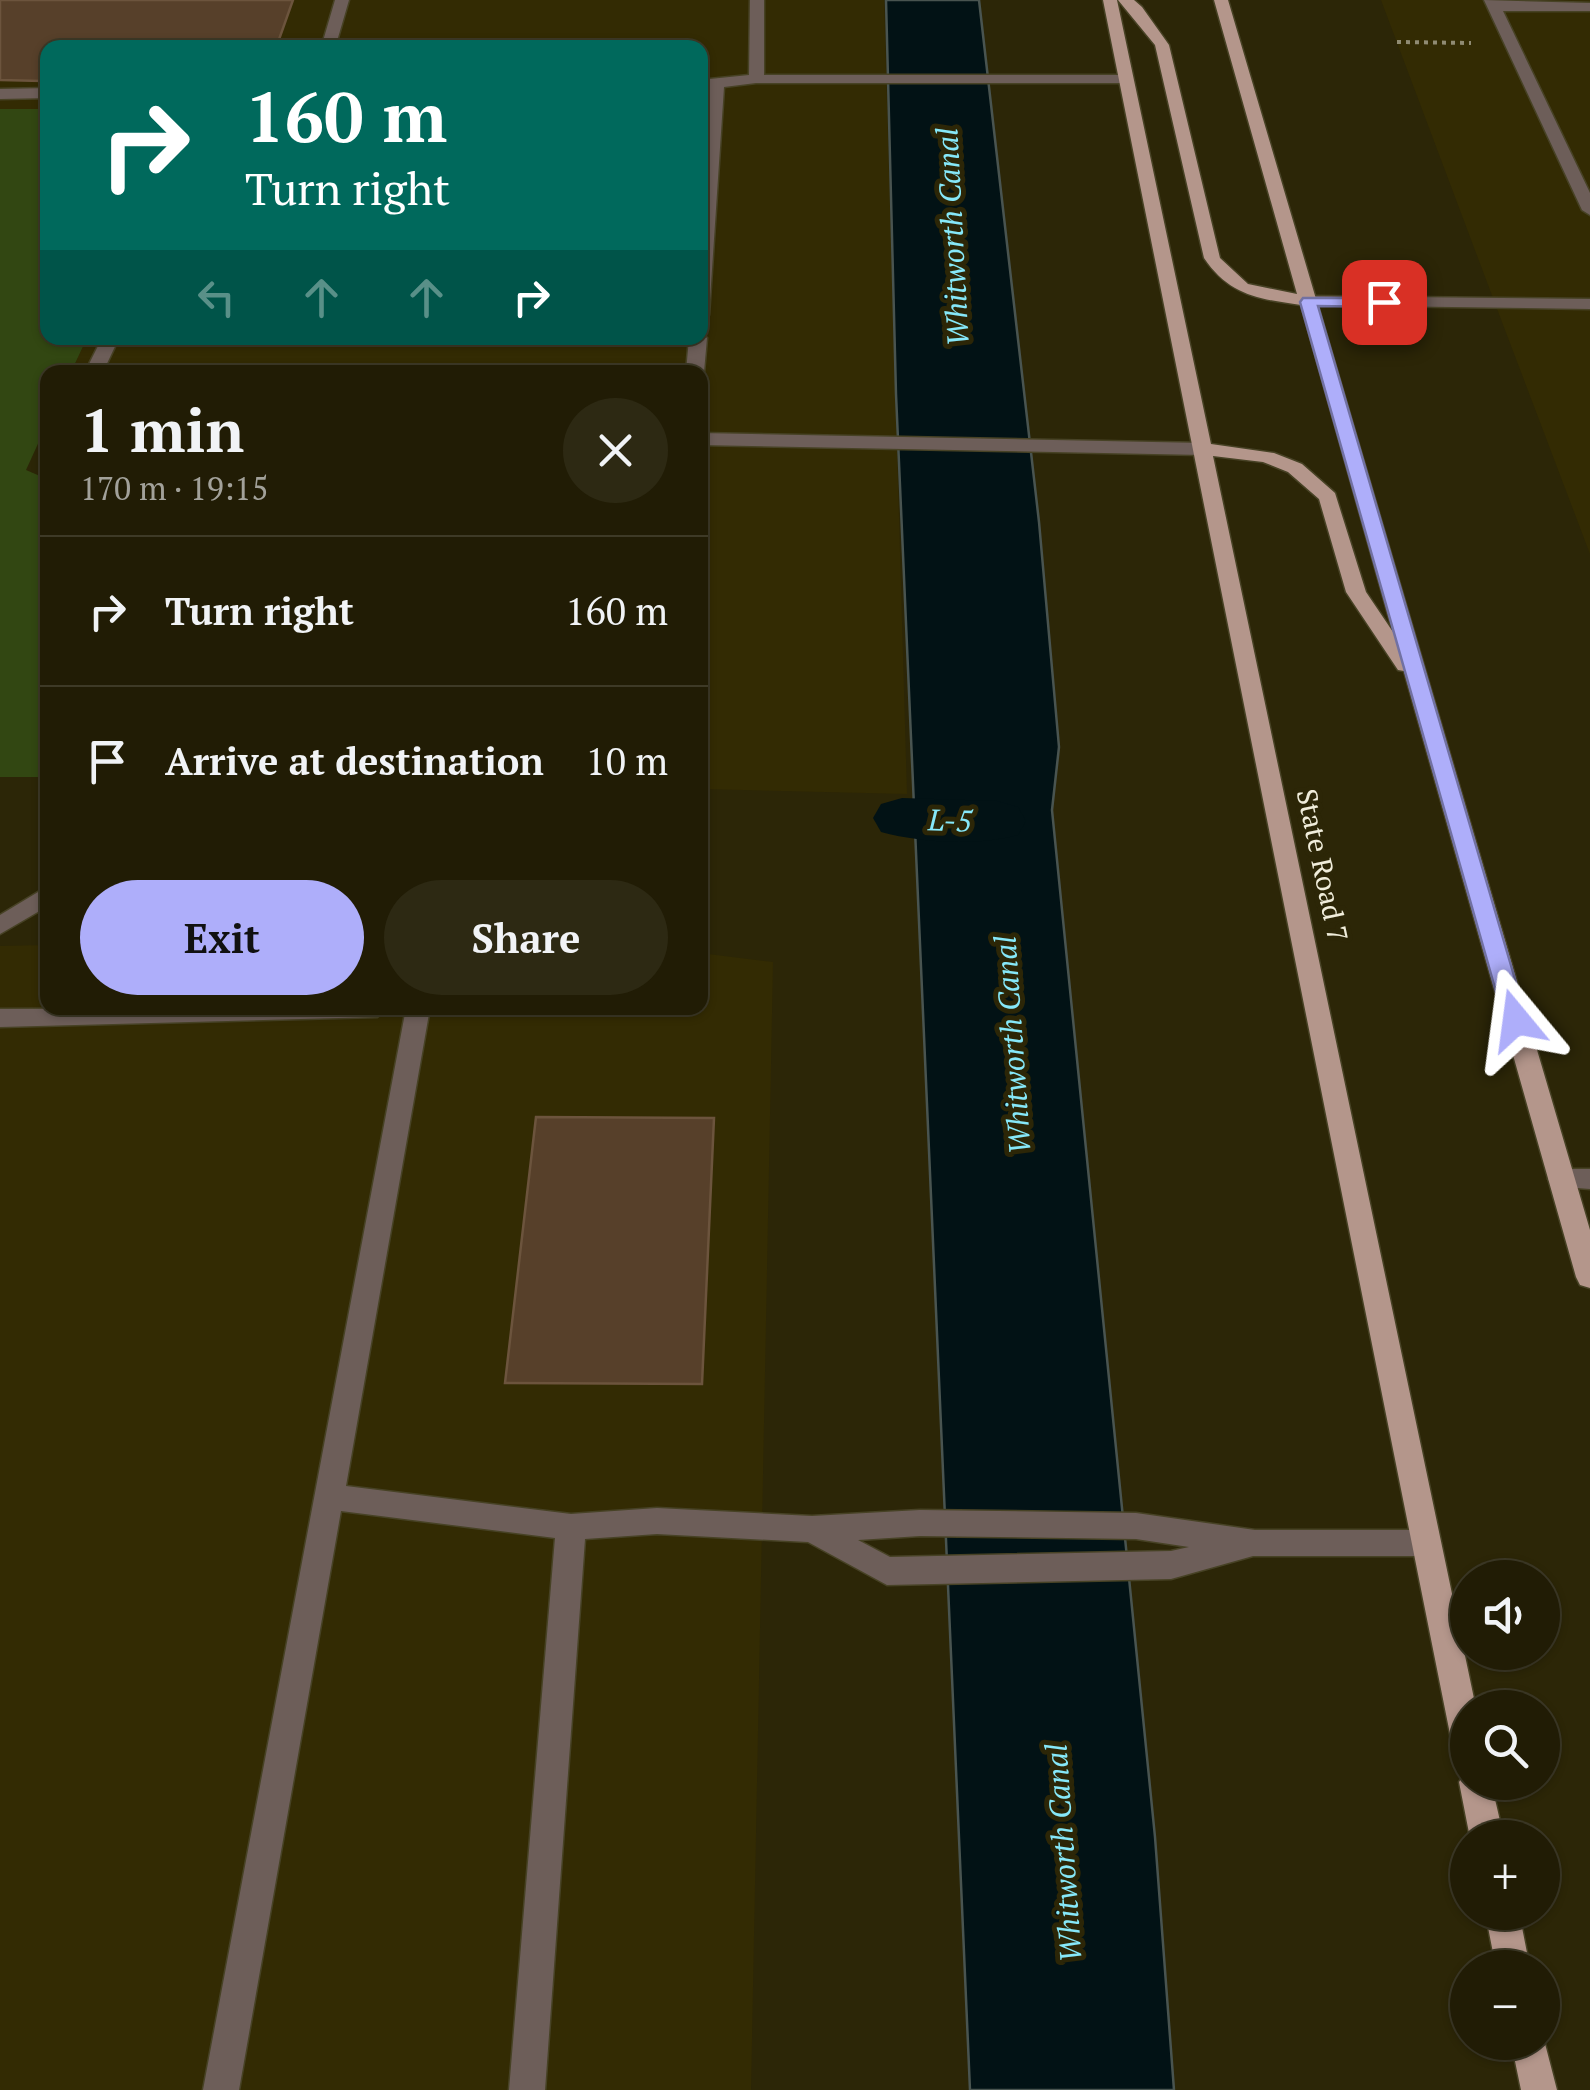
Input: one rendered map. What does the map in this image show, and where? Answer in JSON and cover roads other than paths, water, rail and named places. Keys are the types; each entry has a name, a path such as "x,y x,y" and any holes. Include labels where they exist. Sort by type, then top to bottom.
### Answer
{"main road":[{"name":"State Road 7","path":"1110,0 1457,1690"},
{"path":"1125,0 1162,45 1212,258 1228,283 1258,294 1308,302"},
{"path":"1221,0 1561,1179 1588,1261"},
{"path":"1203,448 1267,457 1295,468 1328,496 1356,592 1418,685"},
{"path":"1533,2060 1539,2090"}],"street":[{"path":"330,40 342,0"},
{"path":"756,0 756,80"},
{"path":"1590,7 1492,3 1590,210"},
{"path":"708,85 756,80 881,78 1126,79"},
{"path":"0,94 40,94"},
{"path":"1308,302 1590,304"},
{"path":"708,439 1203,448"},
{"path":"0,926 40,899"},
{"path":"0,1018 113,1015"},
{"path":"221,2090 417,1015"},
{"path":"1561,1179 1590,1180"},
{"path":"329,1497 571,1528 657,1521 812,1529 920,1523 1136,1526 1255,1543 1426,1544"},
{"path":"527,2090 571,1528"},
{"path":"812,1529 887,1570 1170,1565 1255,1543"}],"water":[{"name":"Whitworth Canal","path":"886,0 979,0 1039,522 1059,747 1052,810 1155,1837 1174,2090 970,2090 896,394"}],"waterway":[{"name":"L-5","path":"902,818 997,821"}]}
